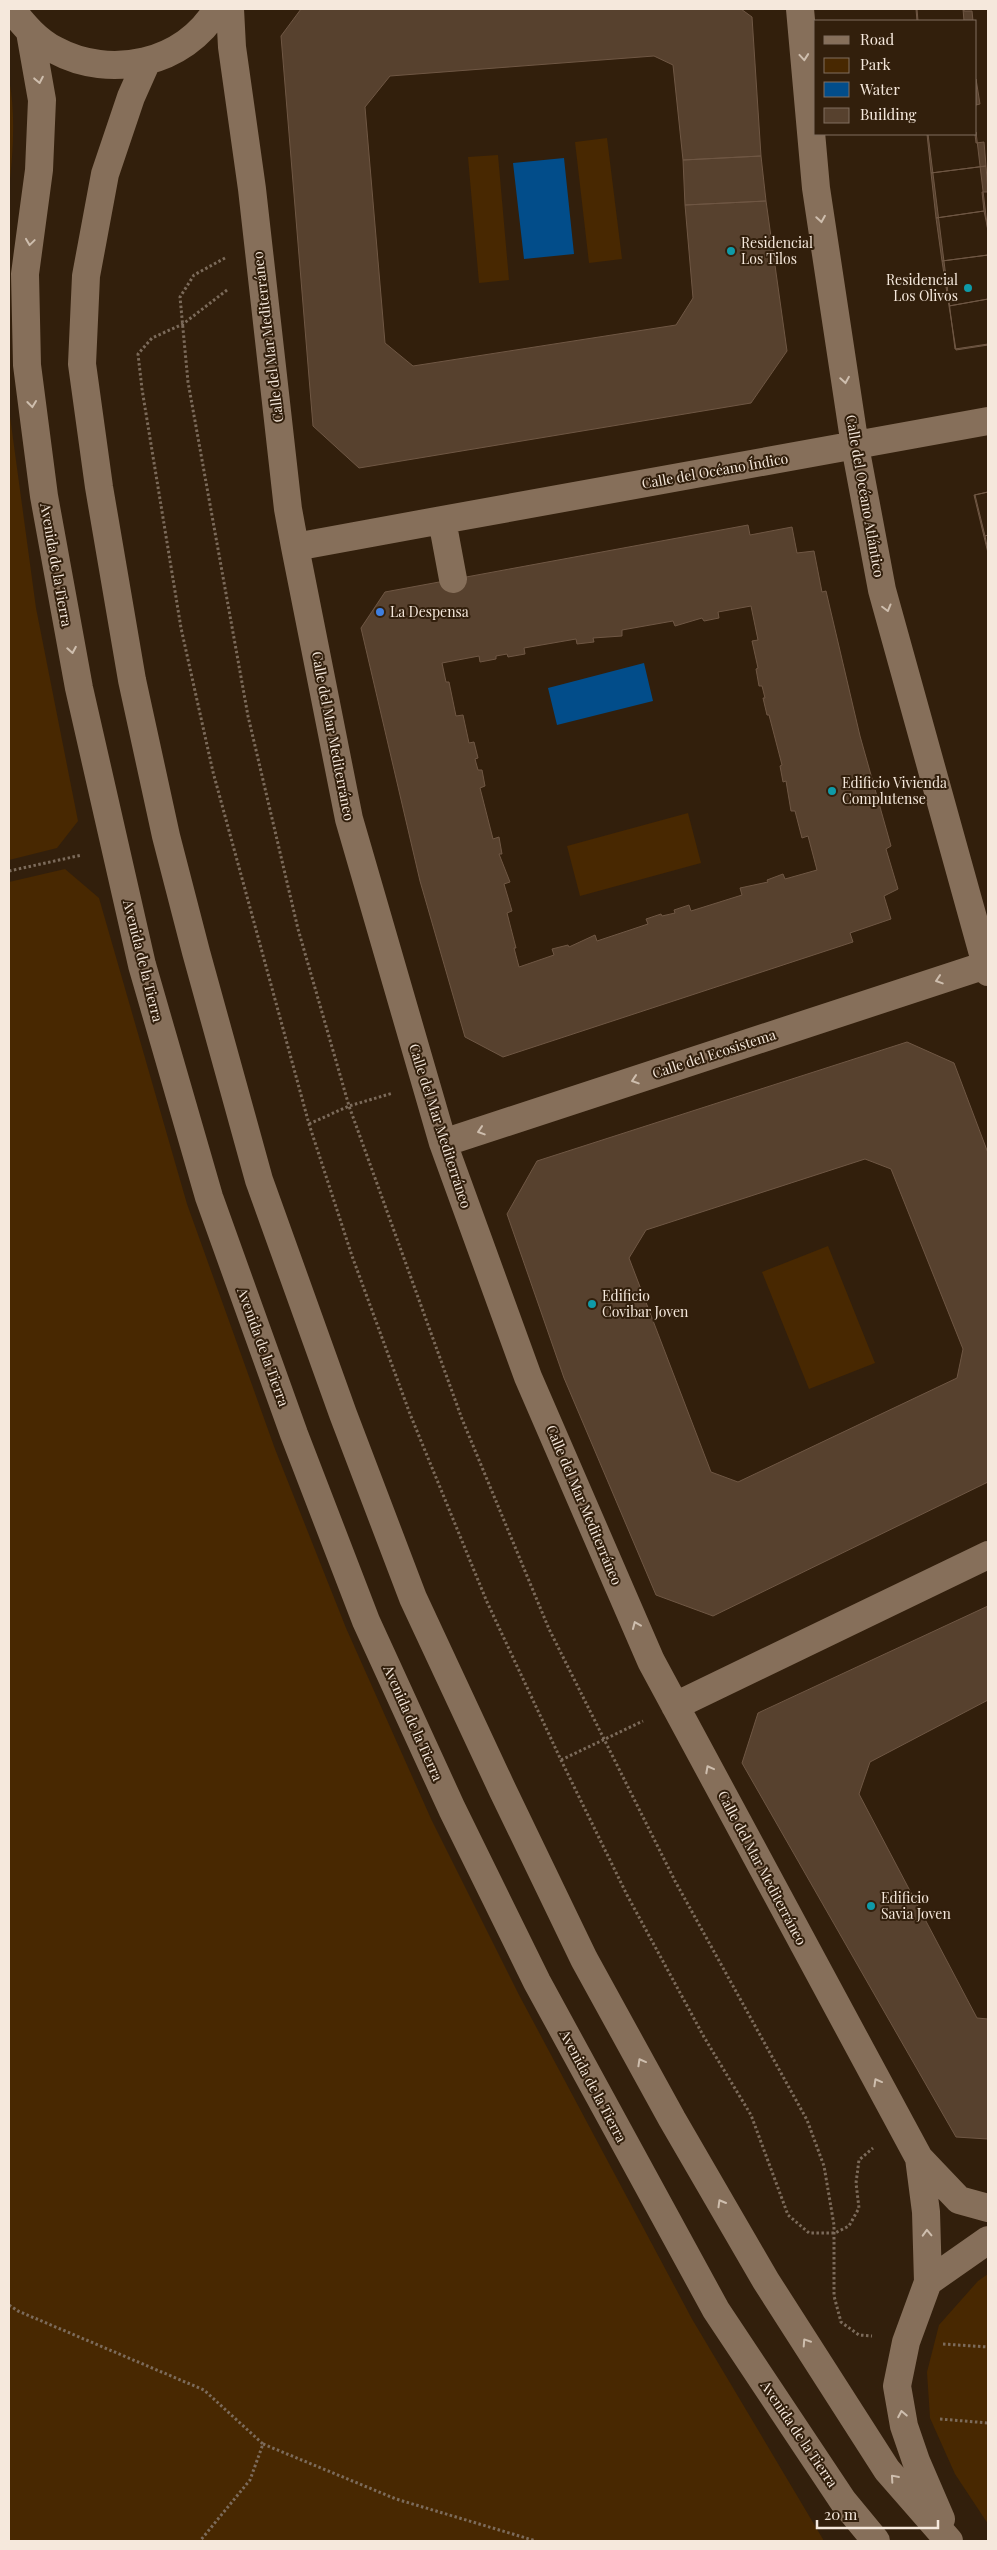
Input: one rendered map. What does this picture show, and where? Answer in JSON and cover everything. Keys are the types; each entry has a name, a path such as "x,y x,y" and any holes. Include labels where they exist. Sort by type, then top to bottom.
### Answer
{"street":[{"path":"11,9 30,32 55,50 85,62 116,66 147,62 182,46 211,19 217,9"},
{"name":"Calle del Mar Mediterráneo","path":"230,9 232,47 287,500 295,547 349,819 424,1084 443,1144 528,1377 651,1661 919,2158 959,2200 988,2208"},
{"name":"Calle del Océano Atlántico","path":"800,9 816,188 856,446 882,590 987,969"},
{"name":"Avenida de la Tierra","path":"30,32 42,100 39,170 25,274 28,365 44,496 79,688 142,965 209,1196 294,1434 370,1630 452,1809 537,1982 716,2310 843,2501 876,2541"},
{"path":"147,62 131,97 105,174 86,276 82,364 99,488 132,680 166,836 193,942 260,1180 343,1414 413,1598 502,1791 584,1959 668,2111 766,2281 887,2470 950,2541"},
{"name":"Calle del Océano Índico","path":"295,547 988,421"},
{"path":"442,520 453,579"},
{"name":"Calle del Ecosistema","path":"443,1144 987,969"},
{"path":"675,1706 988,1555"},
{"name":"Calle del Mar Mediterráneo","path":"919,2158 926,2212 928,2282"},
{"path":"950,2541 904,2426 897,2386 906,2342 928,2282 988,2240"}],"path":[{"path":"258,252 230,287 213,302 183,324 152,338 138,354 181,628 207,744 309,1124 352,1256 410,1414 487,1602 560,1760 627,1895 704,2037 751,2115 788,2215 809,2233 835,2232 849,2226 860,2208 856,2183 859,2160 878,2143 903,2129"},
{"path":"9,871 115,848"},
{"path":"309,1124 349,1106 424,1084"},
{"path":"560,1760 675,1706"},
{"path":"9,2305 18,2311 204,2390 264,2444 396,2499 536,2541"},
{"path":"930,2418 988,2423"},
{"path":"200,2541 250,2480 264,2444"}],"green space":[{"path":"9,79 13,120 13,148 9,189"},
{"path":"607,138 622,259 589,263 575,142"},
{"path":"498,155 509,280 479,283 468,157"},
{"path":"9,409 36,608 78,821 57,848 9,860"},
{"path":"688,813 701,863 580,896 567,846"},
{"path":"65,869 99,898 187,1204 275,1449 346,1628 432,1821 518,1993 692,2319 824,2541 9,2541 9,882"},
{"path":"828,1246 875,1363 809,1389 762,1272"},
{"path":"988,2274 988,2524 955,2474 930,2418 927,2372 939,2325 978,2281"}],"water":[{"path":"564,158 574,254 524,259 513,163"},
{"path":"644,663 653,701 557,725 548,688"}],"building":[{"name":"Residencial Los Tilos","path":"301,9 741,9 752,17 761,156 683,160 673,65 654,56 390,76 365,107 385,343 413,366 676,325 693,298 685,205 766,201 787,351 751,403 359,468 313,426 281,36"},
{"path":"916,9 964,9 964,11 972,11 973,20 917,20"},
{"path":"917,9 963,9 964,20 918,20"},
{"path":"977,85 980,104 977,105"},
{"path":"927,135 975,135 976,143 984,142 986,166 931,173"},
{"name":"Residencial Los Olivos","path":"928,135 976,135 988,233 988,344 955,349"},
{"path":"761,156 766,201 685,205 683,160"},
{"path":"986,166 988,192 982,192 984,211 936,218 931,173"},
{"path":"984,211 988,230 988,255 942,261 936,218"},
{"path":"988,255 988,299 949,306 942,261"},
{"path":"988,299 988,345 956,350 949,306"},
{"path":"988,492 988,553 974,495"},
{"path":"988,492 988,535 985,536 975,495"},
{"name":"Edificio Vivienda Complutense","path":"748,525 750,535 792,527 797,553 814,551 822,592 826,591 860,736 891,846 886,849 898,889 884,896 891,919 850,933 853,942 503,1057 465,1037 420,881 361,628 385,592","holes":["751,606 758,640 752,641 758,668 756,669 759,686 762,686 767,715 769,715 782,765 780,766 783,782 786,781 791,811 795,811 802,838 808,836 817,870 785,879 783,874 767,880 768,882 740,888 742,895 691,911 689,905 674,910 675,913 662,916 661,914 646,919 648,924 597,941 595,935 569,947 568,945 552,949 554,955 519,967 507,913 512,911 504,884 510,882 499,854 502,854 499,837 493,839 480,788 485,786 482,770 478,770 475,759 478,758 474,742 469,743 463,715 456,716 449,682 446,682 442,663 479,656 480,662 496,659 496,656 507,654 508,657 525,654 524,648 576,639 577,644 594,642 593,638 622,636 622,630 673,621 675,626 702,618 704,621 719,618 718,612"]},
{"path":"988,535 988,551 985,536"},
{"name":"Edificio Covibar Joven","path":"907,1042 954,1063 988,1153 988,1482 713,1616 656,1595 564,1378 507,1214 537,1161","holes":["865,1159 891,1169 963,1349 957,1378 738,1482 711,1472 629,1258 646,1230"]},
{"name":"Edificio Savia Joven","path":"988,1606 988,1700 870,1762 859,1794 977,2018 988,2019 988,2139 956,2137 742,1763 758,1713"}],"place":[{"name":"Residencial Los Tilos","path":"731,251"},
{"name":"Residencial Los Olivos","path":"968,288"},
{"name":"La Despensa","path":"380,612"},
{"name":"Edificio Vivienda Complutense","path":"832,791"},
{"name":"Edificio Covibar Joven","path":"592,1304"},
{"name":"Edificio Savia Joven","path":"871,1906"}]}
